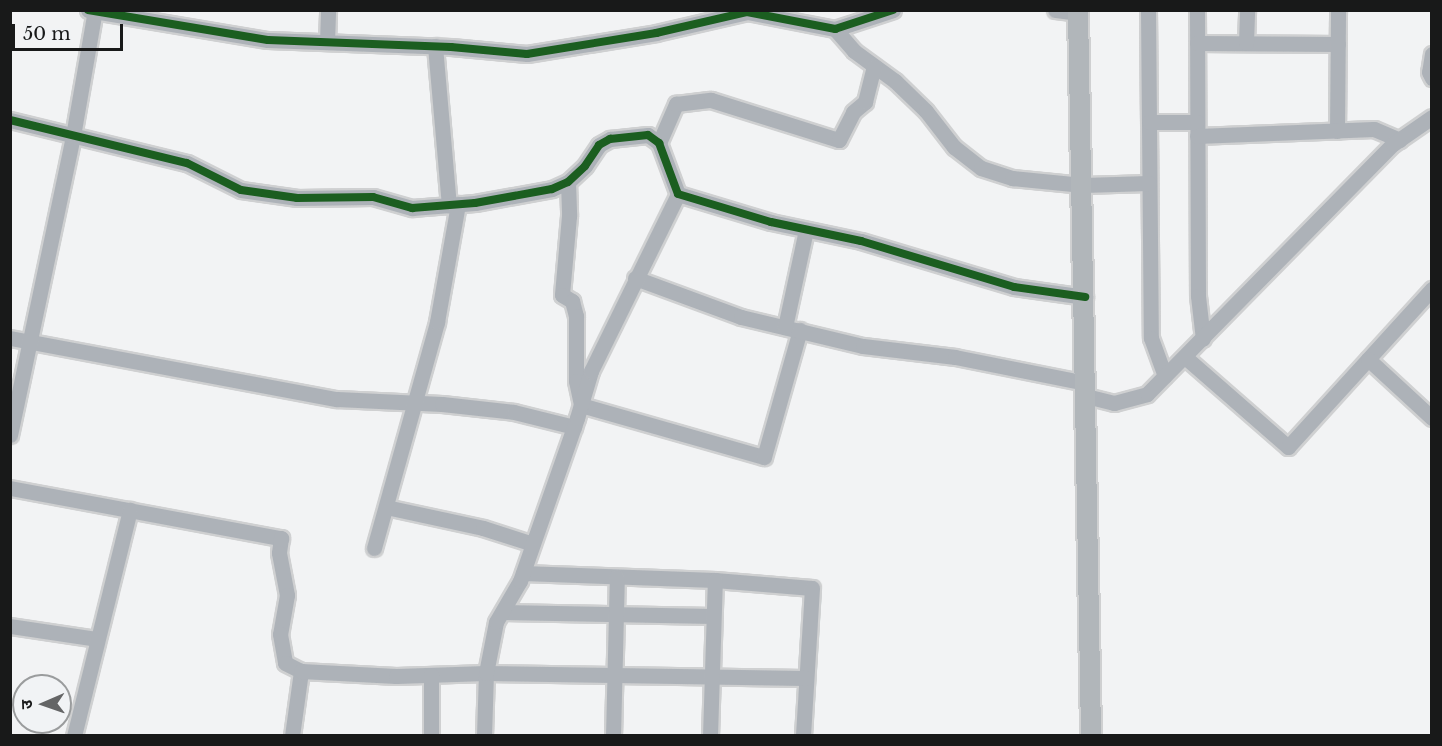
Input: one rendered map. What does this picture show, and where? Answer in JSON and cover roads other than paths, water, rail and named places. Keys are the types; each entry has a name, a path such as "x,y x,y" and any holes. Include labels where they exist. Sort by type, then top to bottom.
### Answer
{"main road":[{"path":"1078,12 1083,185 1091,735"}],"street":[{"path":"327,42 328,10"},
{"path":"10,435 73,136 92,11 245,37 435,46 526,54 552,52 656,33 747,12 835,29 892,10"},
{"path":"1055,10 1078,12"},
{"path":"1148,10 1151,338 1165,376"},
{"path":"1197,10 1198,296 1203,339"},
{"path":"1246,43 1247,10"},
{"path":"1337,131 1338,10"},
{"path":"835,29 854,51 895,81 926,111 954,147 981,168 1012,178 1083,185 1149,183"},
{"path":"1197,43 1338,44"},
{"path":"374,548 437,322 454,205 435,46"},
{"path":"1431,54 1429,72 1431,78"},
{"path":"659,143 676,104 711,100 839,140 853,112 865,102 874,66"},
{"path":"634,278 741,317 863,346 955,357 1086,389 1114,403 1147,394 1400,140 1431,117"},
{"path":"10,120 187,163 241,190 297,198 373,197 412,208 454,205 552,189 568,182 585,166 599,145 610,139 648,135 659,143 678,194 634,278 591,371 523,573 496,622 486,673 483,735"},
{"path":"1149,122 1197,129 1337,131 1374,129 1400,140"},
{"path":"568,182 569,216 562,295 572,301 576,316 576,381 581,405"},
{"path":"678,194 771,222 861,242 1014,287 1085,297"},
{"path":"581,405 764,457 792,328 806,230"},
{"path":"1185,357 1288,447 1430,292"},
{"path":"10,338 337,399 514,412 574,427"},
{"path":"1368,359 1431,418"},
{"path":"10,488 281,538 279,553 287,595 280,634 285,663 301,671 396,676 486,673 806,678"},
{"path":"386,507 483,528 533,544"},
{"path":"74,735 130,510"},
{"path":"523,573 715,580 812,588 803,735"},
{"path":"613,735 617,577"},
{"path":"710,735 715,580"},
{"path":"502,612 713,616"},
{"path":"10,626 98,639"},
{"path":"292,735 301,671"},
{"path":"431,675 431,735"}]}
